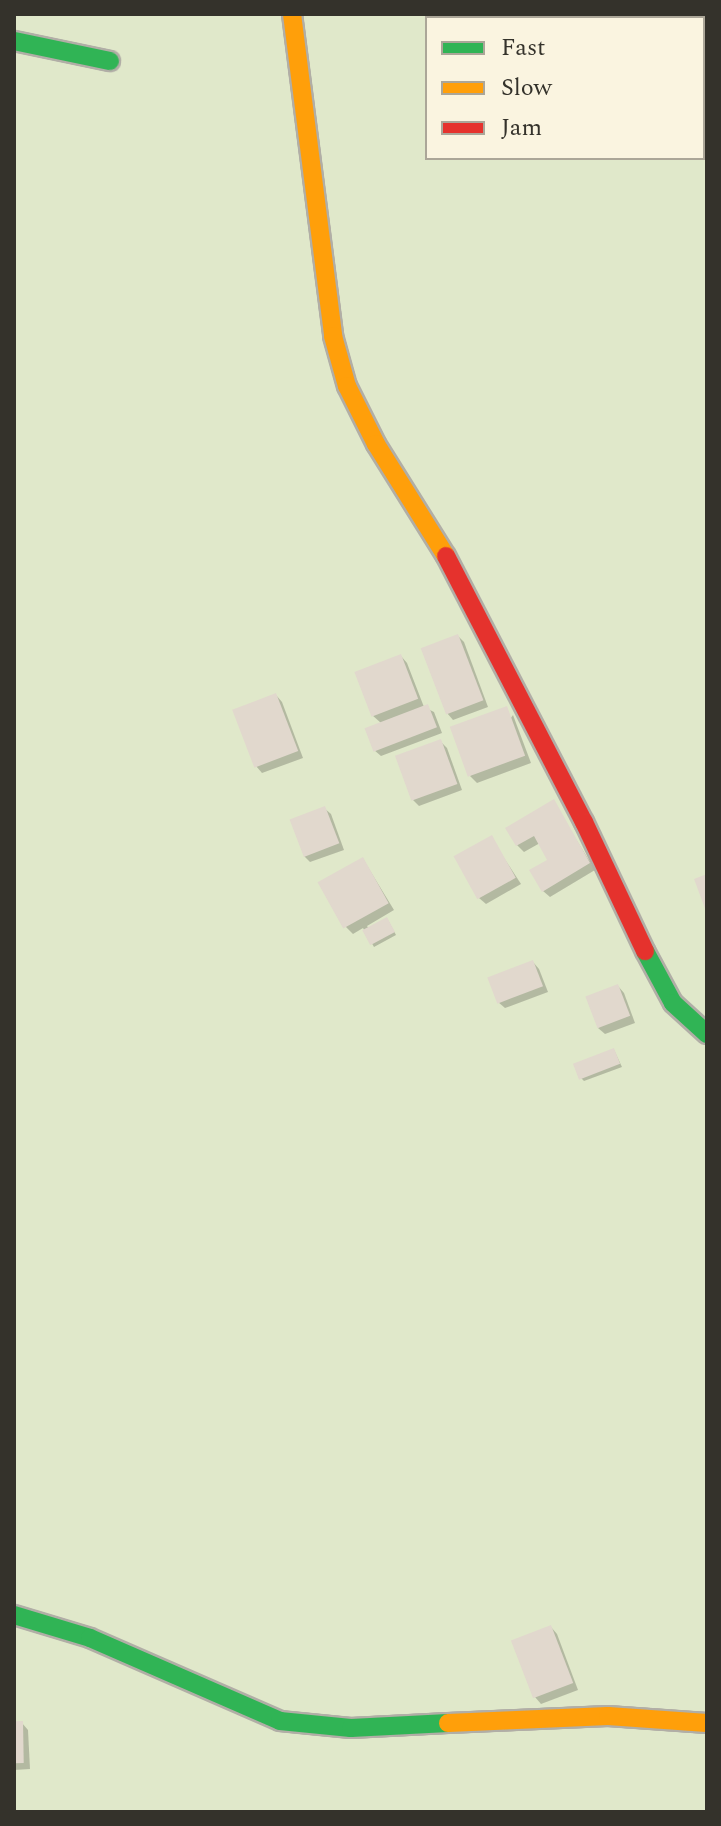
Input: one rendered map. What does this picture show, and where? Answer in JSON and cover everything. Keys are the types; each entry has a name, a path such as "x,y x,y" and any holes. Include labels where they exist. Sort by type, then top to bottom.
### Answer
{"street":[{"path":"292,14 333,336 347,386 376,444 436,536 584,822 658,979 673,1003 707,1034"},
{"path":"14,41 110,61"},
{"path":"14,1615 90,1638 280,1721 351,1728 608,1716 707,1723"}],"green space":[{"path":"14,14 707,14 707,1812 14,1812"}],"building":[{"path":"458,634 483,700 446,715 421,648"},
{"path":"401,654 418,699 372,717 354,672"},
{"path":"276,693 298,751 254,768 232,710"},
{"path":"428,704 437,727 373,752 365,728"},
{"path":"507,706 525,756 468,777 450,727"},
{"path":"441,739 457,784 411,801 395,756"},
{"path":"554,799 590,863 542,892 529,870 547,860 534,836 516,846 505,828"},
{"path":"325,806 339,843 304,857 290,820"},
{"path":"492,835 516,878 477,899 454,856"},
{"path":"363,857 389,903 343,929 318,882"},
{"path":"707,874 707,914 694,879"},
{"path":"387,917 395,932 370,945 362,930"},
{"path":"533,960 543,986 497,1004 487,978"},
{"path":"618,984 630,1016 598,1028 585,997"},
{"path":"614,1048 620,1064 579,1080 573,1064"},
{"path":"551,1625 573,1683 533,1698 511,1640"},
{"path":"14,1721 23,1721 24,1763 15,1763"}],"traffic: fast":[{"path":"14,41 110,61"},
{"path":"645,951 673,1003 707,1034"},
{"path":"14,1615 90,1638 280,1721 351,1728 448,1723"}],"traffic: slow":[{"path":"292,14 333,336 347,386 376,444 446,556"},
{"path":"448,1723 608,1716 707,1723"}],"traffic: jam":[{"path":"446,556 584,822 645,951"}]}
